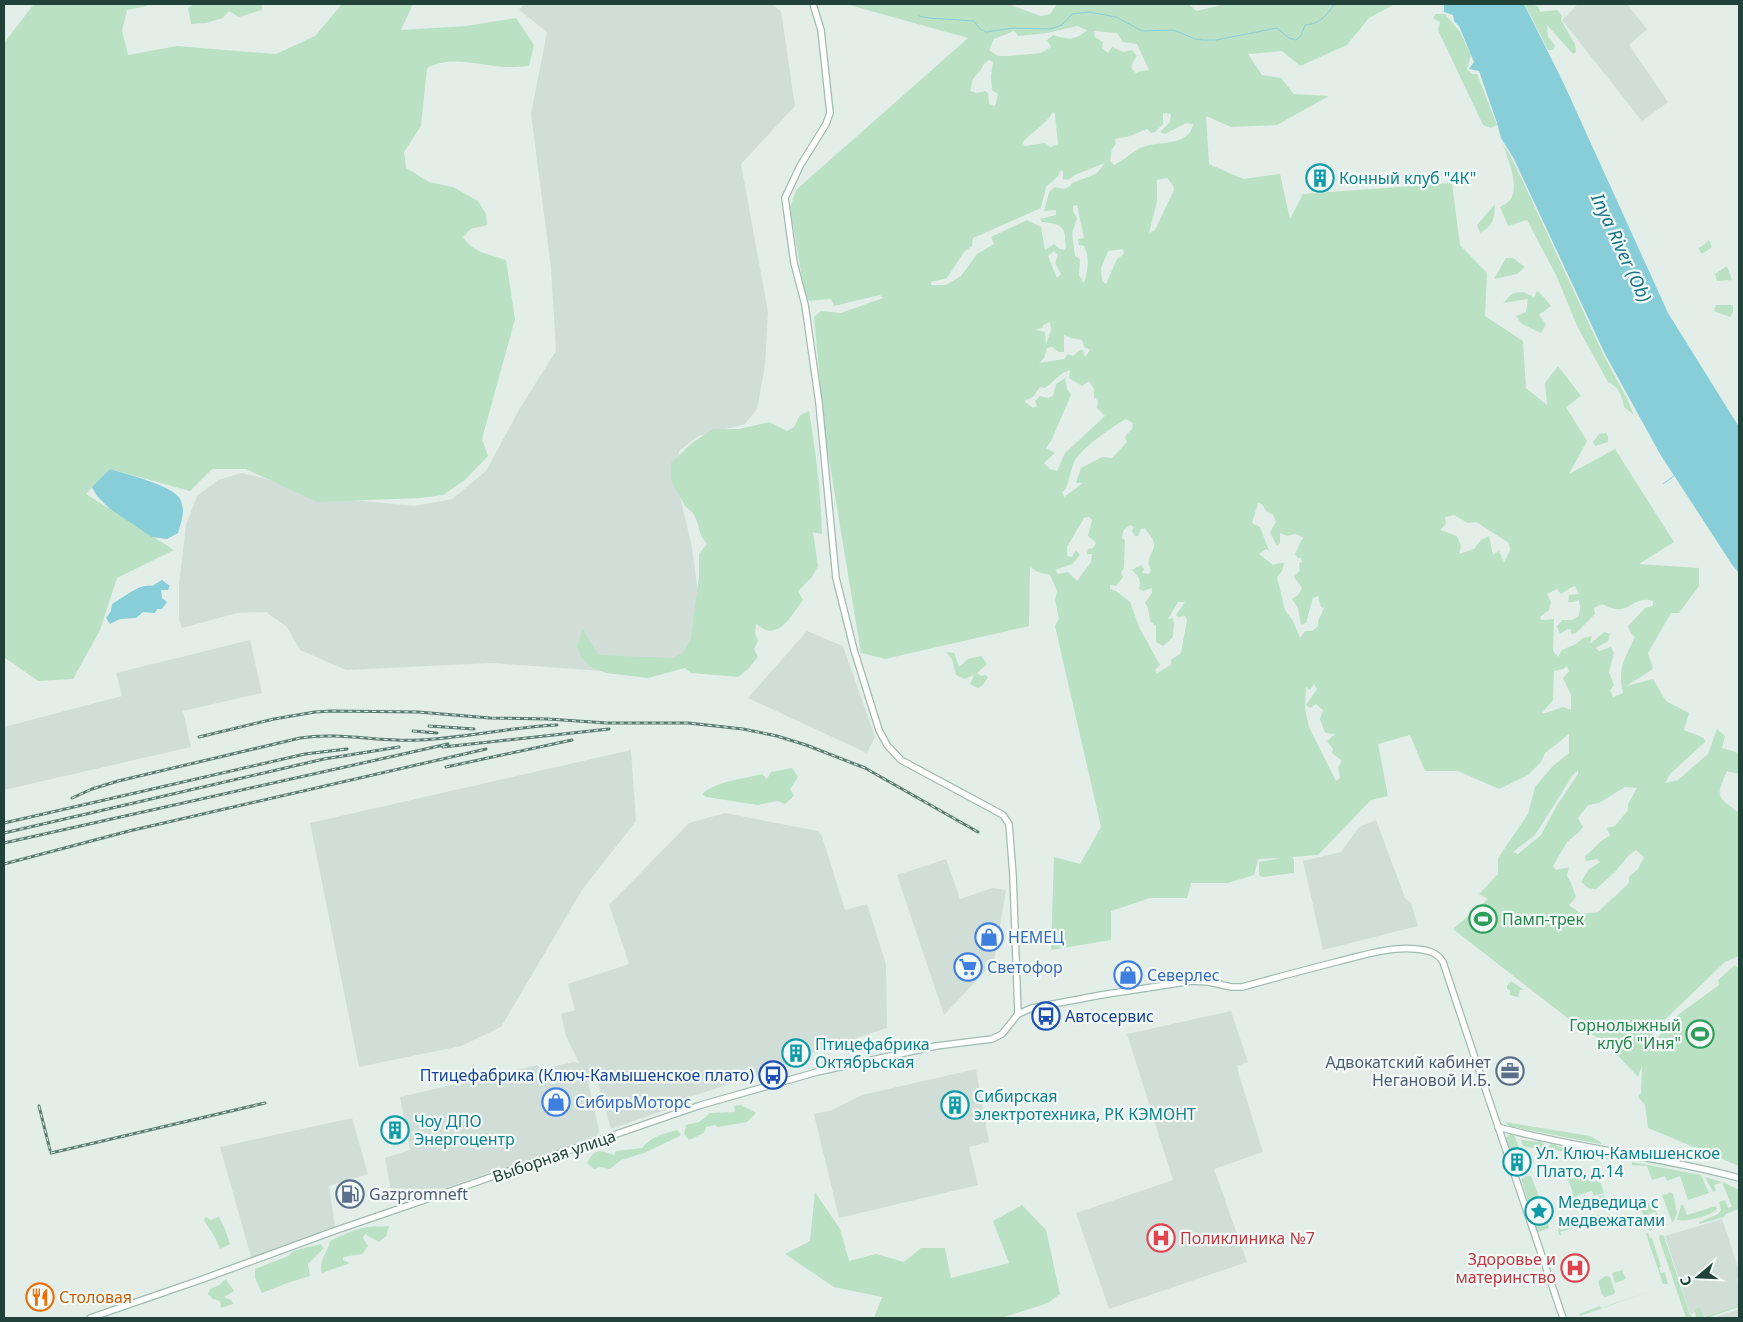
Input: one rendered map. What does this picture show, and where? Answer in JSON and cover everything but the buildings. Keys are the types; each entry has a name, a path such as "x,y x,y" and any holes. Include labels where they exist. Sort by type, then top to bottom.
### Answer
{"main road":[{"path":"813,4 821,30 830,113 826,124 800,166 785,198 794,263 805,305 819,403 836,578 854,650 879,730 887,746 901,760 1003,816 1009,824 1013,875 1018,1014"},
{"path":"1018,1014 1024,1010 1050,1004 1183,982 1203,981 1225,986 1242,986 1390,950 1409,948 1428,951 1437,955 1443,962 1481,1072 1502,1142 1563,1318"},
{"name":"Выборная улица","path":"90,1318 334,1231 701,1105 818,1072 936,1046 992,1039 1002,1034 1018,1014"},
{"path":"1498,1128 1702,1168 1739,1178"},
{"path":"1502,1142 1505,1134 1513,1132"}],"shaded area":[{"path":"524,4 771,4 781,11 795,106 741,164 768,312 765,366 757,409 745,424 698,436 679,451 677,484 692,547 699,600 686,664 660,675 491,663 346,670 300,650 287,627 266,612 237,613 182,628 179,619 179,584 186,525 197,496 218,480 242,473 321,497 415,506 452,499 486,471 520,408 556,351 551,268 531,114 547,32 519,10"},
{"path":"1578,4 1627,4 1647,29 1629,45 1668,102 1642,121 1562,20"},
{"path":"807,631 843,646 875,737 867,753 748,698"},
{"path":"250,640 262,693 183,711 191,747 4,790 4,727 122,696 116,673"},
{"path":"631,750 636,821 582,890 501,1027 461,1046 359,1067 310,823"},
{"path":"725,813 818,831 822,836 845,910 867,904 886,964 887,1028 812,1053 811,1057 681,1100 683,1104 611,1129 596,1077 587,1078 599,1130 597,1137 447,1187 415,1200 398,1205 393,1202 385,1158 410,1150 400,1097 537,1065 541,1069 574,1062 579,1063 566,1036 561,1014 575,1010 568,984 629,964 609,905 689,823"},
{"path":"1376,820 1405,898 1411,903 1418,926 1323,950 1303,861 1341,852 1359,827"},
{"path":"946,859 960,899 992,888 1006,890 994,962 944,1015 897,875"},
{"path":"1231,1011 1248,1062 1237,1066 1239,1075 1263,1152 1214,1169 1247,1262 1109,1309 1076,1213 1173,1180 1127,1034"},
{"path":"976,1069 989,1142 969,1147 978,1185 839,1218 814,1114 832,1110 862,1095"},
{"path":"352,1118 368,1174 329,1186 334,1230 251,1257 220,1147"},
{"path":"1722,1219 1739,1271 1739,1278 1737,1279 1739,1285 1739,1305 1703,1317 1701,1310 1690,1314 1665,1236"},
{"path":"1739,1309 1739,1318 1716,1317"}],"green space":[{"path":"34,4 147,4 147,6 127,10 122,31 128,55 177,46 276,54 315,36 342,4 413,4 401,30 466,26 516,18 534,45 529,66 505,67 455,61 436,64 427,68 421,126 404,152 406,168 429,182 453,187 478,201 486,214 487,225 471,229 463,237 476,250 506,260 515,319 482,439 488,456 465,480 443,495 421,498 317,502 246,469 212,469 190,491 110,469 86,494 174,550 117,578 100,630 73,679 38,681 4,657 4,43"},
{"path":"262,4 262,10 239,17 229,11 223,18 206,23 191,24 188,8 192,5"},
{"path":"846,4 1008,4 1041,16 1050,14 1057,4 1189,4 1196,11 1226,4 1395,4 1369,18 1347,45 1300,66 1282,51 1248,54 1262,75 1281,78 1294,94 1329,96 1277,125 1231,127 1206,116 1209,164 1243,179 1280,174 1290,219 1303,194 1452,183 1460,245 1487,273 1485,316 1523,341 1526,388 1547,405 1545,383 1558,366 1581,396 1566,407 1587,441 1569,474 1615,449 1674,542 1639,564 1699,568 1699,586 1679,613 1671,613 1648,653 1653,669 1626,686 1653,679 1666,701 1689,713 1684,730 1704,738 1705,742 1670,774 1665,783 1678,780 1708,754 1717,729 1725,736 1722,748 1739,753 1739,774 1727,771 1720,796 1739,813 1739,956 1725,962 1655,1029 1648,1048 1679,1014 1719,985 1718,980 1735,965 1739,969 1739,1166 1648,1128 1645,1105 1638,1097 1641,1093 1642,1066 1638,1077 1605,1042 1579,1027 1453,929 1488,899 1479,894 1498,874 1498,858 1528,814 1535,787 1552,767 1569,753 1569,734 1545,753 1541,762 1528,775 1499,789 1458,771 1425,771 1410,735 1378,744 1388,796 1371,800 1318,855 1292,857 1294,860 1294,873 1262,877 1259,875 1259,862 1282,858 1258,859 1254,875 1228,883 1191,883 1187,898 1150,898 1111,911 1111,940 1051,950 1054,857 1080,864 1101,827 1055,626 1059,619 1055,600 1057,591 1050,575 1038,572 1030,567 1029,626 885,659 861,653 825,435 814,317 821,311 841,313 883,298 880,295 834,306 831,299 806,301 790,208 796,190 968,38","holes":["1077,26 1087,30 1075,38 1063,38 1053,35 1047,40 1051,47 1041,53 998,56 989,50 994,39 1014,31 1018,36 1047,33","1094,31 1117,33 1123,42 1137,44 1149,70 1136,73 1131,68 1137,56 1132,50 1123,52 1112,47 1108,53 1102,48 1103,42 1095,37","989,60 993,62 992,90 998,94 995,106 989,104 988,93 985,91 977,93 970,91 973,79 984,64","1053,112 1055,114 1058,144 1051,147 1045,143 1025,146 1022,143","1163,113 1171,114 1170,122 1160,132 1165,134 1186,123 1193,124 1190,132 1179,140 1140,148 1114,165 1110,161 1112,149 1116,144 1115,139 1130,136 1147,129 1151,133 1155,132 1163,124","1105,163 1096,174 1072,183 1064,189 1055,187 1049,192 1044,211 1056,210 1056,215 1040,219 1042,222 1051,223 1064,230 1065,250 1060,249 1054,244 1045,250 1041,227 1027,220 991,237 994,244 977,254 961,276 946,285 931,285 931,282 947,278 964,252 972,246 973,238 1041,208 1046,187 1058,176 1061,170 1063,171 1063,179 1068,180 1075,175","1167,178 1173,185 1174,190 1155,230 1149,233 1157,201 1157,180","1077,205 1084,238 1078,239 1079,245 1084,246 1088,260 1084,283 1079,275 1080,259 1075,256 1072,234 1077,218 1073,211 1073,206","1123,249 1124,254 1117,259 1106,284 1102,281 1101,268 1108,251","1054,251 1058,255 1055,263 1061,274 1057,278 1048,256","1050,322 1051,330 1046,344 1045,332 1035,330 1042,328 1043,325","1064,335 1082,340 1084,347 1090,350 1085,357 1083,350 1080,350 1073,356 1068,354 1064,359 1039,363 1044,358 1047,348 1052,347 1059,352 1064,352","1070,370 1069,378 1082,386 1089,381 1094,389 1094,397 1098,401 1097,408 1105,416 1065,453 1057,471 1050,469 1044,463 1055,453 1046,448 1051,441 1071,395 1067,389 1065,378 1056,384 1053,396 1048,398 1040,396 1035,401 1037,406 1033,408 1024,401 1033,397 1040,387 1045,388 1063,373","1126,419 1133,423 1132,429 1125,436 1127,442 1112,458 1102,457 1081,468 1076,483 1083,483 1064,497 1062,492 1066,489 1074,462 1097,438","1258,503 1262,504 1266,511 1273,515 1276,522 1270,532 1277,546 1280,543 1280,533 1287,536 1295,534 1303,537 1295,554 1298,558 1301,558 1302,562 1299,563 1300,570 1294,577 1302,588 1298,595 1292,599 1298,608 1301,625 1306,623 1313,598 1318,596 1321,607 1324,608 1318,621 1318,626 1312,631 1305,631 1300,638 1293,621 1285,610 1277,577 1282,571 1284,563 1273,565 1259,554 1266,549 1269,551 1260,527 1252,523","1454,515 1468,523 1476,522 1509,543 1510,550 1504,562 1499,551 1493,555 1489,536 1481,540 1474,549 1459,554 1461,546 1457,536 1440,530 1446,524 1445,517","1089,517 1092,520 1088,536 1096,543 1093,548 1088,549 1087,554 1092,554 1091,562 1077,581 1068,572 1058,574 1055,570 1072,564 1080,555 1076,550 1072,557 1067,556 1067,547 1084,518","1130,525 1134,527 1132,531 1135,536 1138,536 1141,529 1145,528 1154,543 1149,559 1151,570 1149,574 1142,573 1144,569 1141,565 1132,570 1139,578 1139,589 1143,591 1152,588 1152,593 1145,603 1148,608 1150,621 1156,626 1156,642 1163,646 1173,637 1173,618 1168,619 1178,602 1185,602 1176,615 1178,617 1185,616 1187,620 1181,653 1171,660 1171,665 1157,673 1155,670 1160,665 1140,629 1130,602 1116,591 1110,589 1110,585 1116,586 1123,577 1121,572 1124,568 1125,540 1122,538 1123,531","1575,586 1579,594 1569,595 1568,602 1579,600 1579,616 1572,620 1562,620 1557,626 1560,634 1568,629 1571,630 1571,634 1576,633 1595,614 1594,608 1602,604 1619,609 1639,601 1653,601 1653,606 1645,608 1628,626 1631,634 1635,637 1623,664 1621,676 1623,693 1613,697 1610,690 1614,685 1609,672 1614,653 1611,647 1599,651 1596,648 1608,641 1610,634 1604,632 1590,644 1592,636 1583,638 1576,644 1562,650 1558,657 1553,651 1554,619 1541,620 1540,617 1549,610 1551,602 1547,594 1557,589 1561,594","1567,666 1569,671 1563,678 1571,695 1571,710 1563,707 1542,713 1553,700 1554,671","1314,684 1317,689 1306,705 1310,708 1316,704 1323,710 1320,719 1325,733 1335,734 1327,741 1333,749 1332,753 1342,761 1338,767 1340,778 1336,781 1309,727 1305,709 1306,687 1310,690","1578,770 1578,774 1557,805 1541,835 1518,854 1513,852 1535,835","1625,787 1637,788 1628,804 1628,810 1615,826 1607,828 1610,836 1585,856 1586,861 1597,859 1600,862 1588,870 1581,882 1588,888 1596,889 1636,850 1644,857 1638,869 1629,877 1629,883 1598,912 1581,914 1569,905 1576,897 1567,876 1569,867 1556,870 1553,866 1567,842 1583,827 1578,818 1588,805 1599,803"]},
{"path":"1525,4 1538,6 1540,12 1557,10 1562,16 1561,20 1575,44 1576,52 1573,54 1547,25 1548,36 1555,46 1553,50 1548,50"},
{"path":"1436,14 1445,14 1460,32 1471,55 1467,69 1472,74 1477,74 1497,125 1491,128 1483,125 1438,30 1440,22 1433,18"},
{"path":"1503,145 1510,155 1604,356 1634,415 1624,407 1619,392 1615,386 1608,382 1578,328 1556,275 1527,220 1508,226 1500,207 1510,200 1514,188 1510,165"},
{"path":"1495,204 1491,224 1480,233 1477,225"},
{"path":"1709,240 1712,247 1702,254 1698,248"},
{"path":"1506,258 1513,258 1525,267 1517,274 1494,279"},
{"path":"1727,266 1732,280 1717,281 1715,274"},
{"path":"1537,291 1551,306 1539,315 1546,324 1541,333 1522,324 1516,316 1526,312 1528,299 1503,303 1513,293 1523,292 1534,297"},
{"path":"1716,305 1733,305 1733,312 1730,317 1714,311"},
{"path":"809,411 818,472 822,534 813,532 818,566 812,577 798,591 803,600 783,626 772,631 765,630 756,624 755,633 758,641 754,649 758,657 748,669 738,677 691,673 685,668 648,678 606,673 589,666 582,658 577,646 583,629 598,655 672,658 683,653 691,638 699,576 699,554 707,544 701,536 693,513 685,506 671,480 671,463 692,443 713,429 739,429 769,422 787,431 794,427 800,415"},
{"path":"1606,433 1608,442 1595,446 1593,442 1599,434"},
{"path":"946,652 954,653 959,667 968,659 981,656 987,664 977,673 988,677 983,685 978,688 970,684 974,675 964,679 956,675 952,659"},
{"path":"792,768 798,777 790,789 794,796 785,804 777,801 758,805 706,797 702,794 723,783 762,774 767,779 771,772"},
{"path":"1511,981 1524,990 1520,990 1518,997 1510,995 1510,990 1507,989"},
{"path":"881,1040 890,1043 890,1047 879,1051 876,1049 875,1041"},
{"path":"741,1105 756,1113 747,1122 706,1127 704,1133 689,1140 684,1134 686,1125 699,1122 710,1113 735,1112 734,1106"},
{"path":"1505,1122 1590,1136 1602,1143 1509,1126"},
{"path":"677,1130 681,1134 680,1136 644,1153 621,1160 610,1169 601,1167 594,1169 587,1163 595,1153 605,1152 614,1155 616,1151 642,1148 654,1138"},
{"path":"1510,1134 1514,1134 1524,1165 1521,1166 1516,1154 1512,1155 1508,1144 1506,1144 1505,1139"},
{"path":"1521,1140 1538,1142 1539,1140 1544,1144 1543,1150 1523,1146"},
{"path":"1551,1142 1557,1142 1556,1146 1588,1152 1589,1156 1548,1149"},
{"path":"1596,1149 1600,1149 1600,1153 1607,1153 1609,1151 1614,1160 1596,1157"},
{"path":"1634,1158 1698,1169 1700,1172 1632,1160"},
{"path":"1632,1162 1701,1175 1709,1193 1688,1200 1680,1176 1667,1181 1665,1176 1652,1180 1647,1166 1632,1165"},
{"path":"1526,1176 1531,1176 1539,1197 1528,1201 1522,1182 1522,1179"},
{"path":"1567,1177 1581,1179 1581,1181 1582,1179 1597,1181 1601,1183 1604,1193 1594,1196 1592,1191 1571,1199 1570,1196 1573,1193"},
{"path":"1705,1177 1722,1182 1714,1185 1716,1191 1713,1192"},
{"path":"1722,1182 1739,1190 1739,1209 1726,1214 1724,1217 1699,1224 1699,1222 1718,1214 1721,1210 1719,1202 1725,1200 1728,1208 1732,1207"},
{"path":"815,1192 840,1229 849,1261 876,1254 904,1262 921,1248 945,1248 951,1278 1009,1263 993,1221 1022,1205 1046,1230 1060,1294 1048,1303 1001,1318 874,1318 882,1297 834,1287 785,1254 810,1241"},
{"path":"1670,1192 1673,1194 1677,1214 1673,1222 1662,1195"},
{"path":"1604,1195 1608,1205 1601,1208 1597,1197"},
{"path":"1635,1202 1651,1203 1663,1224 1668,1224 1661,1228 1655,1212 1647,1215 1652,1230 1650,1231 1641,1210 1644,1209 1642,1203 1636,1205"},
{"path":"1681,1205 1683,1205 1687,1215 1716,1206 1717,1209 1698,1218 1677,1220"},
{"path":"1542,1206 1549,1228 1536,1233 1531,1210"},
{"path":"1609,1214 1604,1217 1603,1221 1599,1222 1598,1219 1592,1221 1593,1224 1586,1227 1584,1224 1560,1232 1561,1235 1559,1235 1558,1229 1560,1228 1561,1230 1595,1218 1595,1216 1600,1215 1601,1217"},
{"path":"206,1217 211,1220 219,1217 230,1244 220,1249 204,1220"},
{"path":"389,1226 386,1236 379,1242 365,1234 363,1238 368,1246 362,1254 343,1257 343,1260 350,1263 322,1273 321,1264 330,1241 363,1228"},
{"path":"1648,1233 1650,1238 1652,1238 1661,1267 1659,1268 1661,1273 1665,1272 1668,1284 1663,1284 1646,1234"},
{"path":"1660,1235 1664,1236 1692,1318 1686,1318 1659,1238"},
{"path":"320,1244 324,1248 308,1264 310,1276 262,1293 255,1278 255,1269 288,1256 293,1251"},
{"path":"1622,1270 1626,1279 1615,1283 1612,1273"},
{"path":"1606,1276 1610,1277 1615,1292 1605,1297 1602,1295 1598,1281"},
{"path":"226,1279 234,1291 224,1297 231,1300 233,1304 221,1308 220,1301 213,1299 208,1294 210,1289"},
{"path":"1659,1288 1580,1316 1579,1314 1600,1306 1601,1308"},
{"path":"1739,1305 1739,1307 1707,1318 1696,1318 1695,1310 1698,1307 1704,1317"}],"water":[{"name":"Inya River (Ob)","path":"1524,4 1563,82 1668,313 1739,427 1739,573 1660,454 1605,354 1514,159 1501,138 1479,71 1469,69 1474,62 1459,26 1454,21 1453,15 1444,12 1444,5"},
{"path":"110,469 149,481 176,494 183,508 178,533 167,539 152,537 110,509 97,496 92,487"},
{"path":"162,580 170,586 168,590 161,590 162,598 167,602 162,609 157,609 155,613 143,612 136,618 120,619 110,624 106,618 111,611 112,604 137,589 152,586"}],"waterway":[{"path":"919,16 974,21 980,29 986,32 1013,28 1050,29 1062,25 1072,14 1089,12 1116,17 1142,31 1174,30 1195,39 1216,40 1277,28 1289,38 1296,40 1301,36 1305,25 1310,25 1322,19 1334,4"},
{"path":"1663,484 1674,476"}],"railway":[{"path":"199,737 274,719 331,711 418,712 490,718 607,723 688,723 743,729 777,736 806,745 865,768 978,832"},
{"path":"72,798 92,789 118,781 300,738 330,736 419,740 557,725"},
{"path":"429,726 474,729"},
{"path":"443,747 609,729"},
{"path":"413,731 437,733"},
{"path":"446,767 572,740"},
{"path":"4,843 448,744"},
{"path":"4,833 324,759 399,747"},
{"path":"4,823 305,754 347,749"},
{"path":"4,864 129,831 486,749"},
{"path":"51,1153 265,1103"},
{"path":"39,1106 50,1150"}],"place":[{"name":"Конный клуб \"4К\"","path":"1320,178"},
{"name":"Памп-трек","path":"1483,919"},
{"name":"НЕМЕЦ","path":"989,937"},
{"name":"Светофор","path":"968,967"},
{"name":"Северлес","path":"1128,975"},
{"name":"Автосервис","path":"1046,1016"},
{"name":"Горнолыжный клуб \"Иня\"","path":"1700,1034"},
{"name":"Птицефабрика Октябрьская","path":"796,1053"},
{"name":"Адвокатский кабинет Негановой И.Б.","path":"1510,1071"},
{"name":"Птицефабрика (Ключ-Камышенское плато)","path":"773,1075"},
{"name":"СибирьМоторс","path":"556,1102"},
{"name":"Сибирская электротехника, РК КЭМОНТ","path":"955,1105"},
{"name":"Чоу ДПО Энергоцентр","path":"395,1130"},
{"name":"Ул. Ключ-Камышенское Плато, д.14","path":"1517,1162"},
{"name":"Gazpromneft","path":"350,1194"},
{"name":"Медведица с медвежатами","path":"1539,1211"},
{"name":"Поликлиника №7","path":"1161,1238"},
{"name":"Здоровье и материнство","path":"1575,1268"},
{"name":"Столовая","path":"40,1297"}]}
